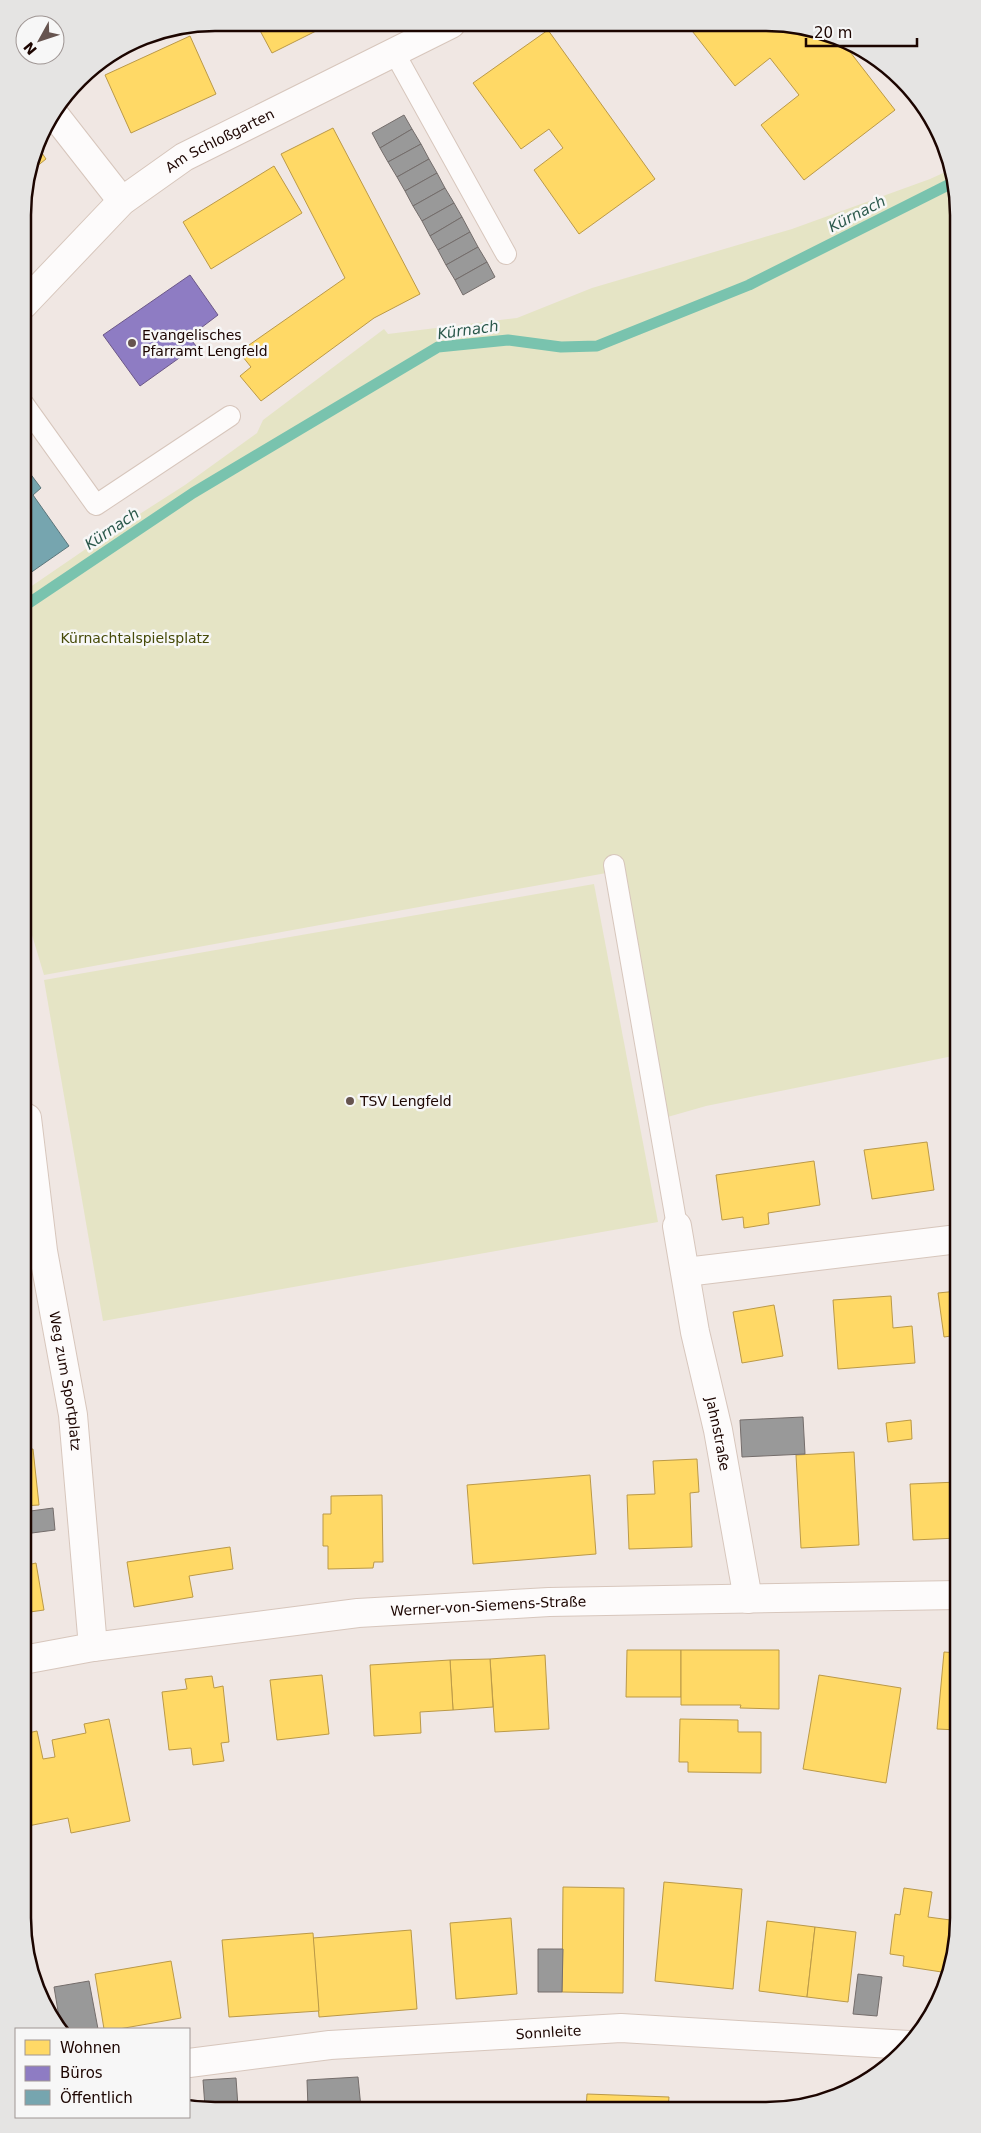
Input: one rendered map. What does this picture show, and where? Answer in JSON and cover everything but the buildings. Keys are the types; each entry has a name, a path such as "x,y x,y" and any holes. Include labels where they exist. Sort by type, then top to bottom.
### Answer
{"street":[{"name":"Am Schloßgarten","path":"31,297 122,201 184,157 437,31"},
{"path":"58,119 122,201"},
{"name":"Weg zum Sportplatz","path":"31,1207 33,1252 73,1415 93,1647"},
{"name":"Jahnstraße","path":"678,1226 695,1332 718,1430 748,1599"},
{"path":"686,1272 950,1240"},
{"name":"Werner-von-Siemens-Straße","path":"31,1659 93,1647 358,1613 549,1602 950,1595"},
{"name":"Sonnleite","path":"190,2063 330,2045 621,2028 899,2044"}],"lane":[{"path":"394,52 506,254"},
{"path":"31,414 96,504 230,416"},
{"path":"614,865 678,1226"}],"green space":[{"name":"Kürnachtalspielsplatz","path":"944,172 950,215 950,1057 706,1106 664,1118 623,870 44,975 31,932 31,587 185,485 257,433 263,420 384,329 388,334 517,318 592,288 792,229"},
{"name":"TSV Lengfeld","path":"594,884 658,1222 103,1321 44,980"}],"waterway":[{"name":"Kürnach","path":"31,602 193,493 438,347 508,340 561,347 597,346 749,285 947,185"}],"place":[{"name":"Evangelisches Pfarramt Lengfeld","path":"132,343"},
{"name":"TSV Lengfeld","path":"350,1101"}]}
